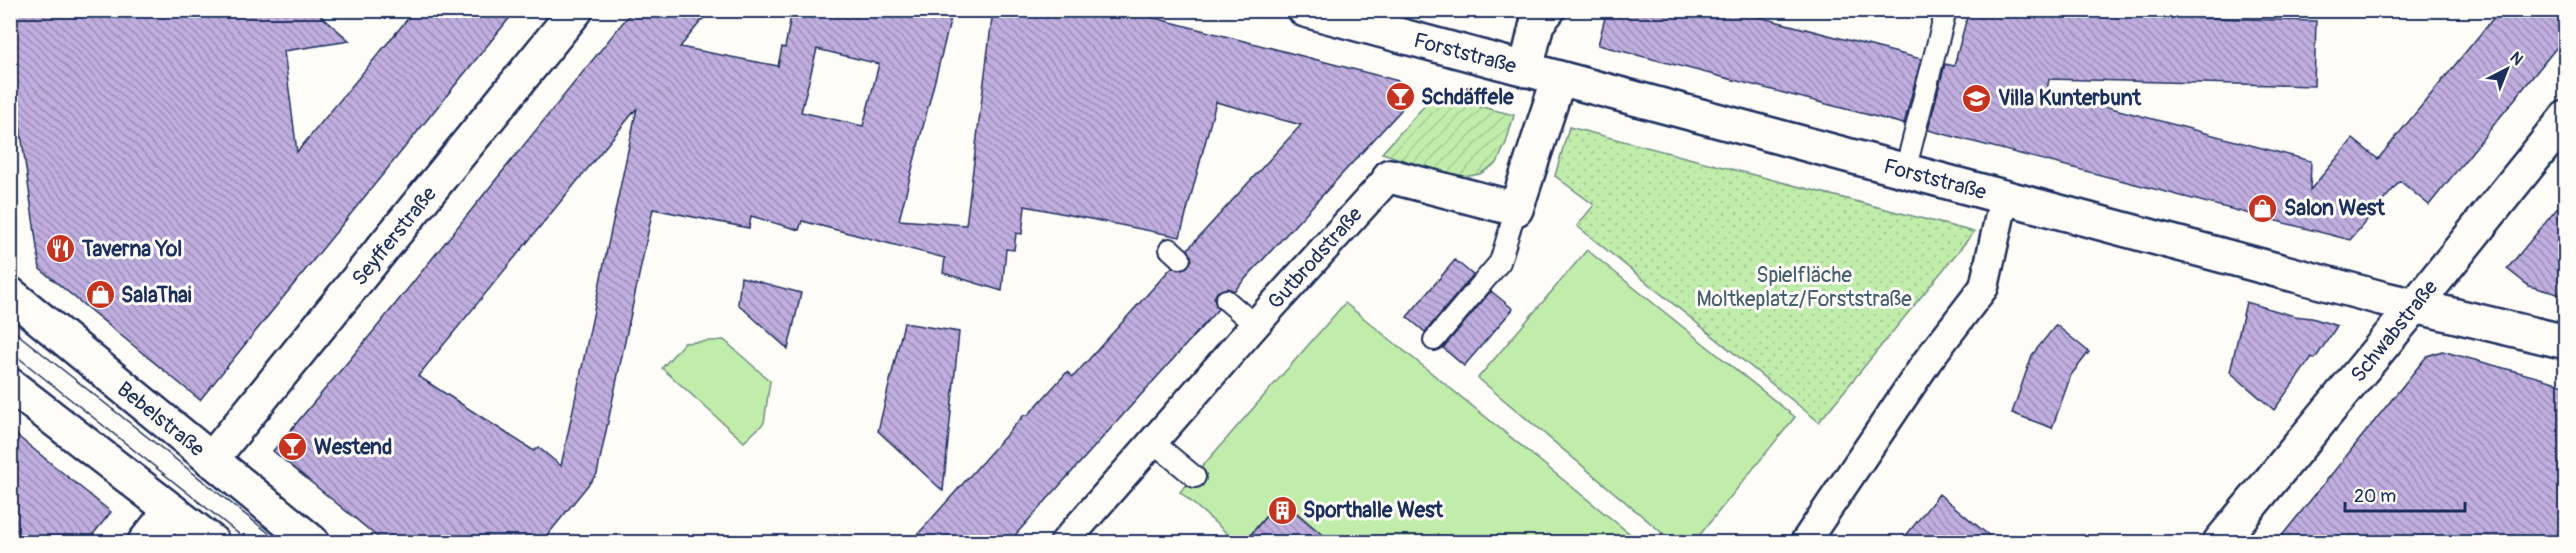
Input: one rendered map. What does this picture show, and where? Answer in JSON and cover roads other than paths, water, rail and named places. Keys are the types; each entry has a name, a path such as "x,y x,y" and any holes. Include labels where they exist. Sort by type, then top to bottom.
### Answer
{"street":[{"name":"Seyfferstraße","path":"211,460 576,10"},
{"name":"Forststraße","path":"1305,10 2414,307 2565,342"},
{"path":"1526,70 1537,23 1548,10"},
{"path":"1516,209 1559,78"},
{"name":"Schwabstraße","path":"2220,543 2414,307 2565,118"},
{"name":"Gutbrodstraße","path":"1065,543 1255,325 1390,176 1516,209"},
{"path":"1805,543 1928,360 1984,287 2004,197"},
{"name":"Bebelstraße","path":"10,294 312,543"},
{"path":"10,385 212,543"},
{"path":"145,543 171,510"}],"lane":[{"path":"1905,171 1946,10"},
{"path":"1434,340 1500,262 1516,209"},
{"path":"1226,300 1255,325"},
{"path":"1153,442 1195,477"}],"tram line":[{"path":"10,328 280,542"},
{"path":"10,351 249,542"}],"place":[{"name":"Schdäffele","path":"1400,97"},
{"name":"Villa Kunterbunt","path":"1977,98"},
{"name":"Salon West","path":"2263,208"},
{"name":"Taverna Yol","path":"61,249"},
{"name":"SalaThai","path":"100,295"},
{"name":"Westend","path":"293,447"},
{"name":"Sporthalle West","path":"1282,510"}],"park label":[{"name":"Spielfläche Moltkeplatz/Forststraße","path":"1804,287"}]}
